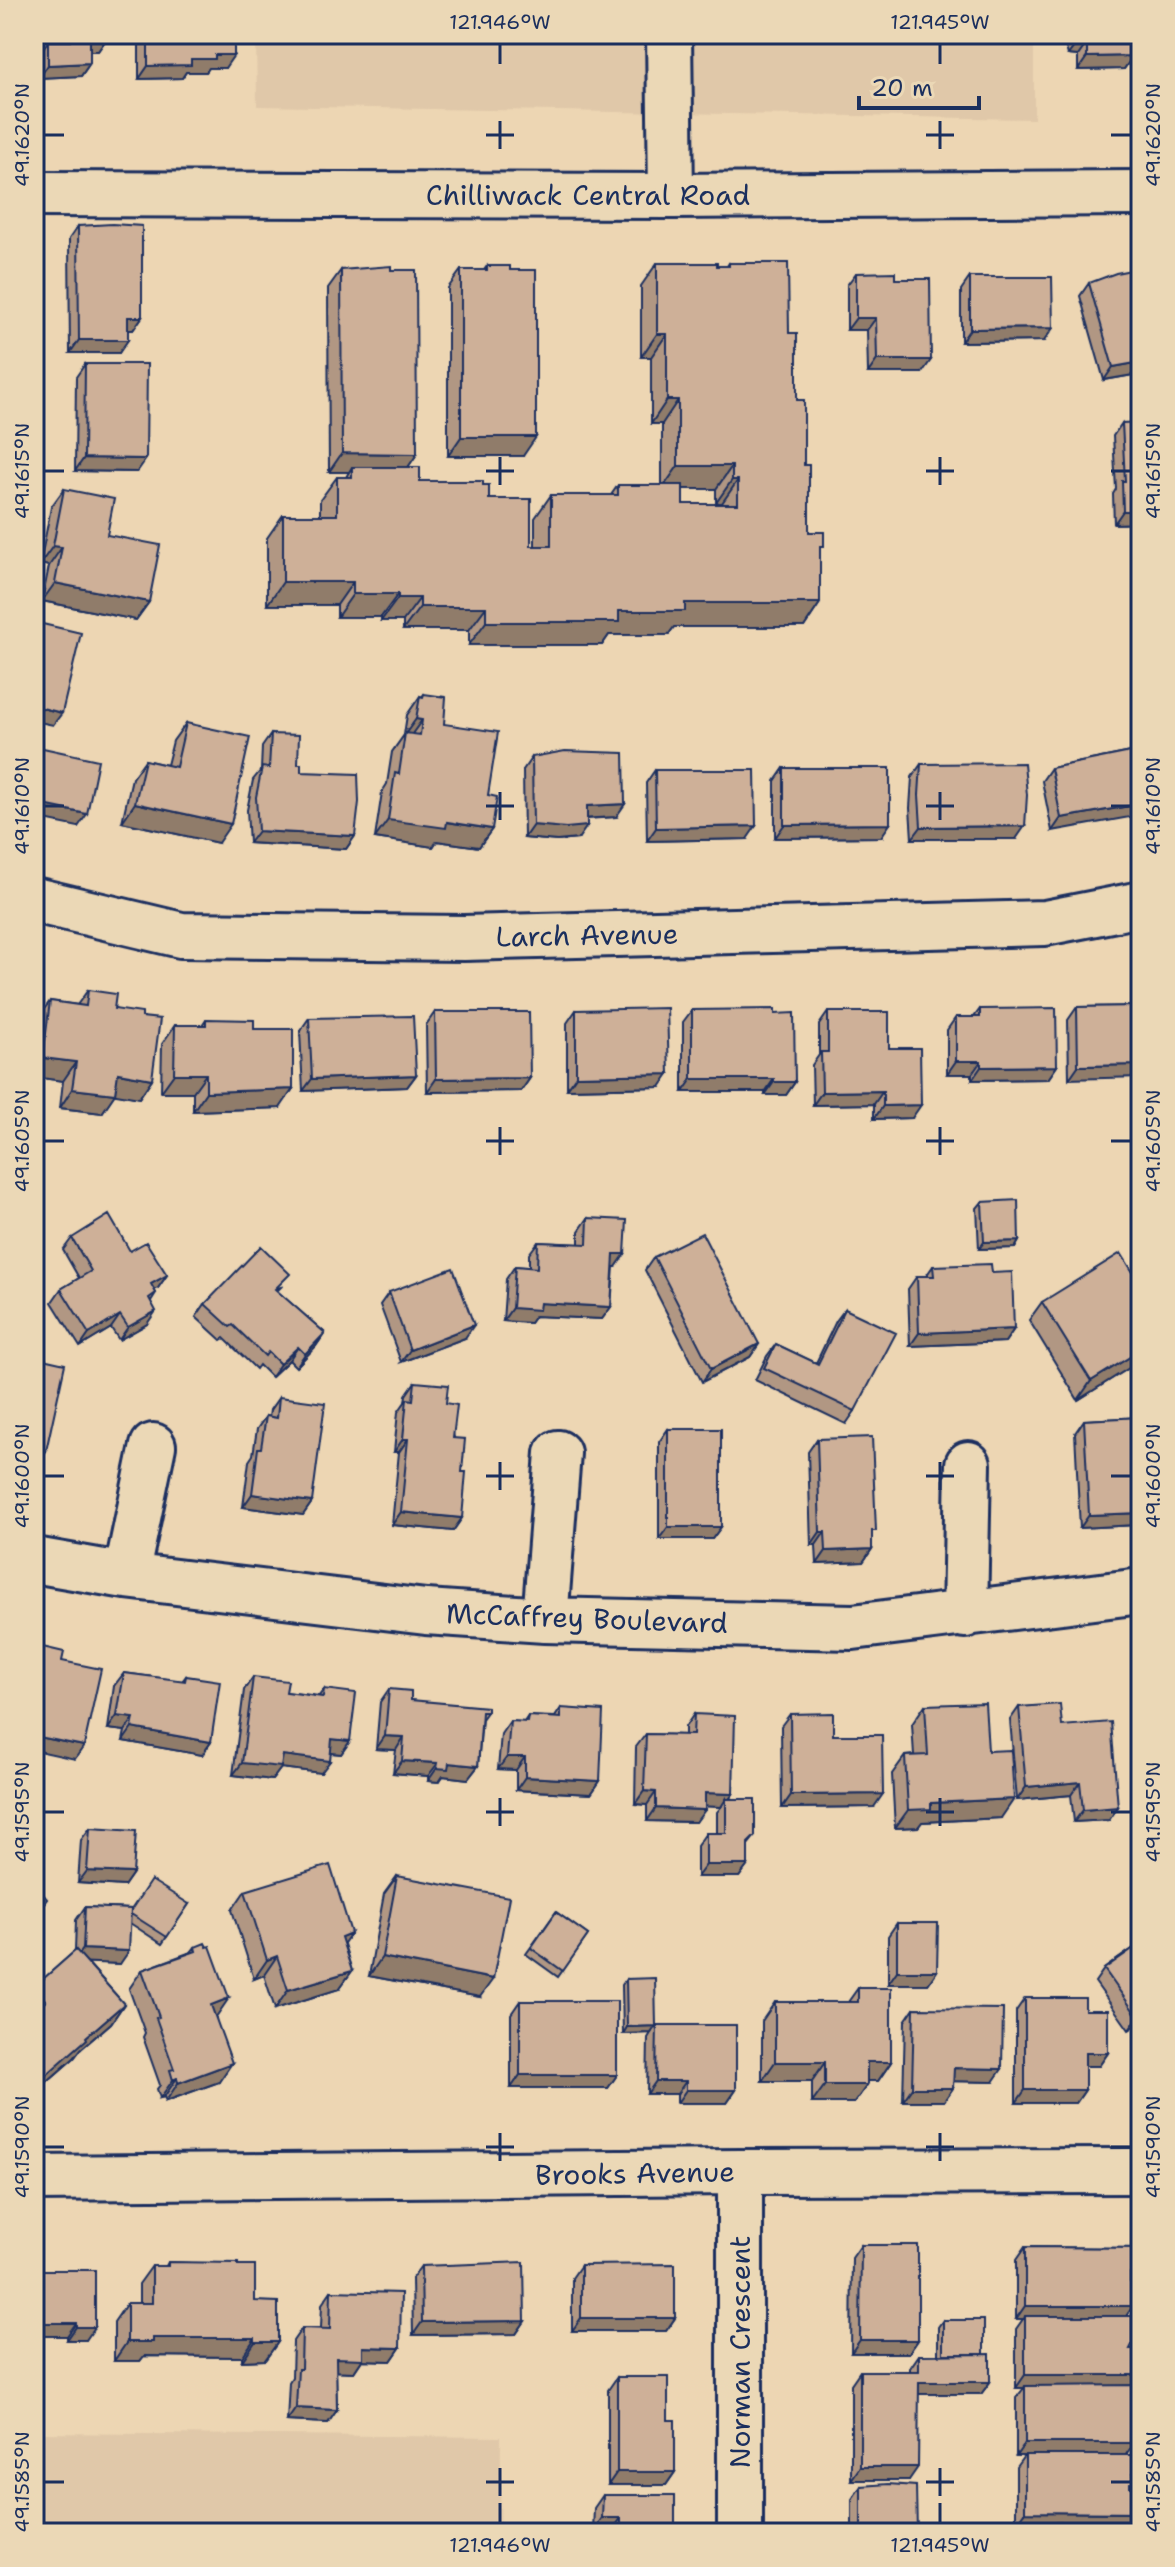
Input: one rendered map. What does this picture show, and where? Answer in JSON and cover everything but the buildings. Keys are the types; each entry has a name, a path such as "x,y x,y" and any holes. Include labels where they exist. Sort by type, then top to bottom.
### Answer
{"street":[{"path":"669,34 671,196"},
{"name":"Chilliwack Central Road","path":"34,194 671,196 1141,193"},
{"name":"Larch Avenue","path":"34,900 181,935 464,938 1045,923 1141,904"},
{"path":"126,1576 153,1446"},
{"path":"545,1620 558,1453"},
{"path":"965,1615 968,1464"},
{"name":"McCaffrey Boulevard","path":"34,1560 126,1576 426,1612 545,1620 853,1627 1141,1591"},
{"name":"Brooks Avenue","path":"34,2178 1141,2171"},
{"name":"Norman Crescent","path":"740,2172 740,2533"}],"shaded area":[{"path":"256,34 1034,34 1034,119 257,106"},
{"path":"34,2433 501,2437 500,2533 34,2533"}]}
